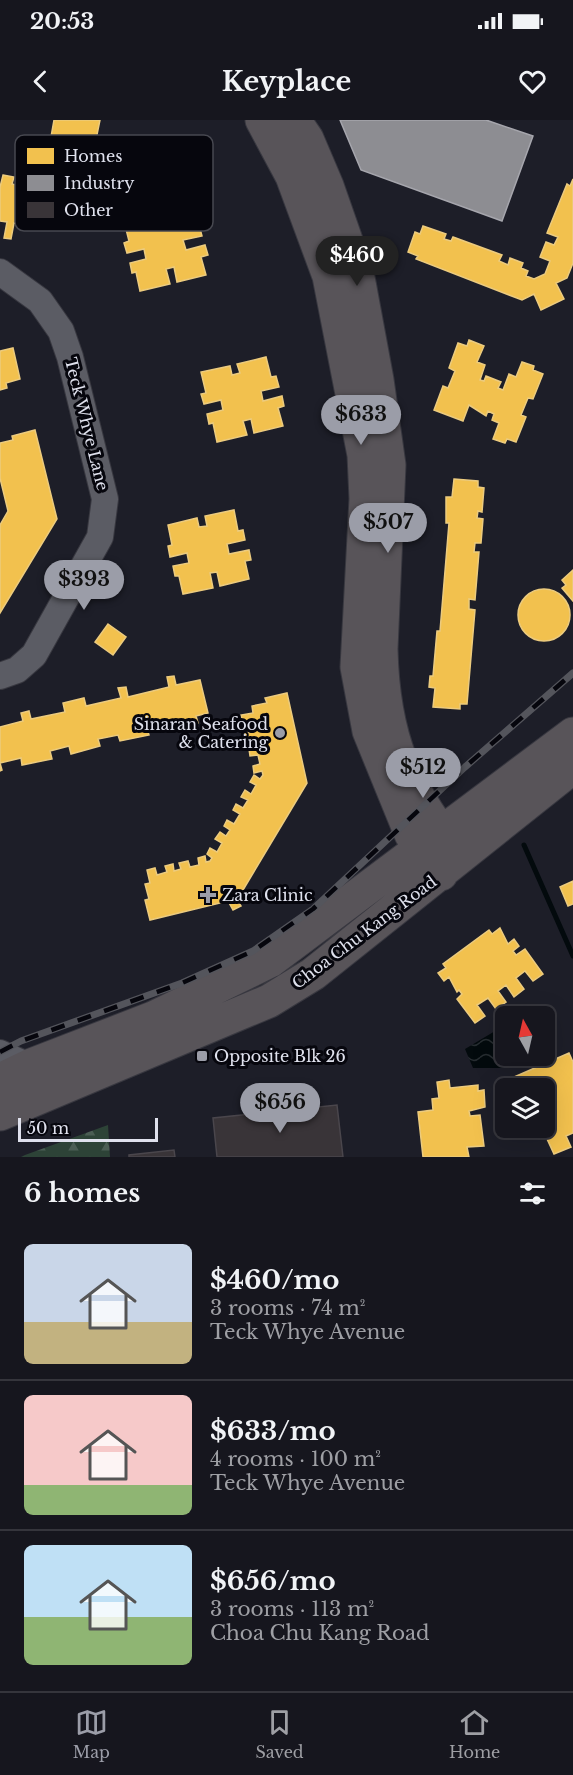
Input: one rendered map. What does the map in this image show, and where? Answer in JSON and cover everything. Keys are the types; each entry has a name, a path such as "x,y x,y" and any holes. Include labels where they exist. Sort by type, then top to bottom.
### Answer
{"main road":[{"path":"262,120 292,176 329,276 364,455 366,484 357,633 361,697 373,744 411,834 430,840"},
{"path":"294,120 307,139 327,186 357,272 377,380 389,465 386,594 381,633 382,679 398,756 417,798 430,840 451,865"},
{"name":"Choa Chu Kang Road","path":"0,1080 15,1059 153,1018 270,962 430,840 491,798 573,734"},
{"name":"Choa Chu Kang Road","path":"0,1114 269,1001 313,974 573,767"},
{"path":"417,798 461,803 491,798"}],"street":[{"name":"Teck Whye Lane","path":"0,272 40,301 61,331 70,357 105,499 100,537 34,655 17,670 0,676"}],"green space":[{"path":"108,1125 110,1157 21,1157 25,1155"}],"water":[{"path":"495,1031 495,1066 511,1066 473,1068 465,1049"}],"building: Homes":[{"path":"54,120 100,120 97,135 51,135"},
{"path":"3,175 14,177 12,184 15,185 15,223 11,239 4,238 7,222 0,221 0,187"},
{"path":"573,179 573,263 567,278 556,283 564,299 541,310 534,294 522,300 416,259 418,256 408,252 415,232 420,234 423,226 446,234 444,239 451,241 453,237 502,255 499,261 508,265 510,258 523,263 521,268 528,271 526,276 534,279 545,274 550,261 540,257 546,242 554,245 558,237 547,233 567,184 570,186"},
{"path":"126,231 201,231 202,236 183,240 186,250 205,245 208,255 201,257 206,275 177,282 174,267 166,269 170,284 140,291 136,272 132,273 130,263 146,259 144,249 127,253 124,243 129,241"},
{"path":"469,340 484,346 477,362 485,365 480,380 484,381 486,376 501,382 498,388 503,390 509,374 516,377 522,362 534,366 533,370 543,374 533,399 528,398 521,415 526,417 516,442 507,439 505,443 493,439 499,423 492,420 494,414 488,411 486,416 469,405 463,421 434,410 443,386 448,388 455,371 449,368 458,343 467,346"},
{"path":"13,348 20,379 6,383 7,388 0,390 0,351"},
{"path":"266,357 271,377 276,376 279,387 261,391 263,401 282,396 284,406 278,408 283,426 254,433 251,419 243,421 247,435 217,442 213,423 209,424 207,414 223,410 221,400 204,404 201,394 206,393 201,372 230,366 232,375 240,373 237,364"},
{"path":"35,430 57,519 0,613 0,525 8,511 0,478 0,443 13,440 12,436"},
{"path":"454,479 478,481 478,487 484,488 482,512 478,511 477,518 483,519 481,543 475,543 474,552 479,552 475,600 469,599 469,609 475,610 467,704 460,704 460,709 433,707 435,688 429,687 430,676 433,676 437,631 440,631 449,523 446,523 446,497 452,497"},
{"path":"234,510 238,531 243,530 245,540 227,544 229,554 249,550 251,560 245,561 249,579 220,586 217,572 210,573 213,588 183,594 179,576 175,576 173,566 189,563 187,553 170,557 168,546 172,545 168,525 197,518 199,527 207,526 205,516"},
{"path":"573,570 573,601 562,588 566,585 562,580"},
{"path":"544,589 558,593 566,601 570,615 566,629 558,637 544,641 530,637 522,629 518,615 522,601 530,593"},
{"path":"108,624 126,637 113,655 95,642"},
{"path":"174,676 176,685 200,680 208,713 196,716 198,723 168,730 166,723 147,728 149,735 120,741 118,735 98,739 100,746 71,754 69,746 50,751 52,759 22,765 21,758 0,763 0,727 23,721 21,713 29,711 31,719 65,712 63,703 84,698 86,706 121,698 118,688 126,687 128,697 169,687 167,677"},
{"path":"287,693 307,783 237,900 241,906 233,910 228,901 150,920 145,900 149,899 145,884 150,883 147,870 155,868 157,875 167,872 165,866 173,864 174,871 181,869 179,863 188,861 190,867 199,865 198,858 205,856 206,862 210,861 212,858 207,854 210,848 217,852 222,843 215,839 220,832 226,836 230,830 224,826 227,820 234,824 240,814 233,810 236,804 243,808 248,800 241,797 245,790 251,794 256,785 250,782 254,775 260,779 263,775 262,771 254,773 253,766 260,764 258,755 250,756 249,749 256,747 254,739 247,741 245,733 253,732 250,722 243,724 241,715 253,713 252,706 267,703 265,698"},
{"path":"573,881 573,904 568,906 560,887"},
{"path":"500,928 508,944 514,939 519,946 513,951 516,955 525,949 543,974 533,981 525,971 516,978 524,989 514,997 506,985 498,991 506,1002 500,1006 495,1008 488,998 477,1005 485,1016 475,1023 457,999 462,994 459,990 457,992 449,977 444,981 438,973 446,968 443,964 489,930 492,934"},
{"path":"569,1053 573,1062 573,1133 566,1136 571,1147 554,1154 547,1138 555,1138 555,1078 512,1078 539,1066 555,1066 555,1059"},
{"path":"449,1080 450,1088 478,1085 478,1091 484,1090 485,1107 469,1111 470,1116 480,1115 484,1146 467,1147 469,1157 423,1157 418,1112 433,1110 432,1099 439,1098 437,1082"}],"building: Industry":[{"path":"340,120 486,120 533,136 502,221 361,170"}],"building: Other":[{"path":"337,1105 343,1157 217,1157 213,1118"},
{"path":"174,1150 175,1157 129,1157 129,1155"}],"waterway":[{"path":"524,845 573,956"}],"railway":[{"path":"0,1052 21,1041 182,983 253,951 313,909 465,767 573,673"}],"place":[{"name":"Sinaran Seafood & Catering","path":"280,733"},
{"name":"Zara Clinic","path":"208,895"},
{"name":"Opposite Blk 26","path":"202,1056"}]}
